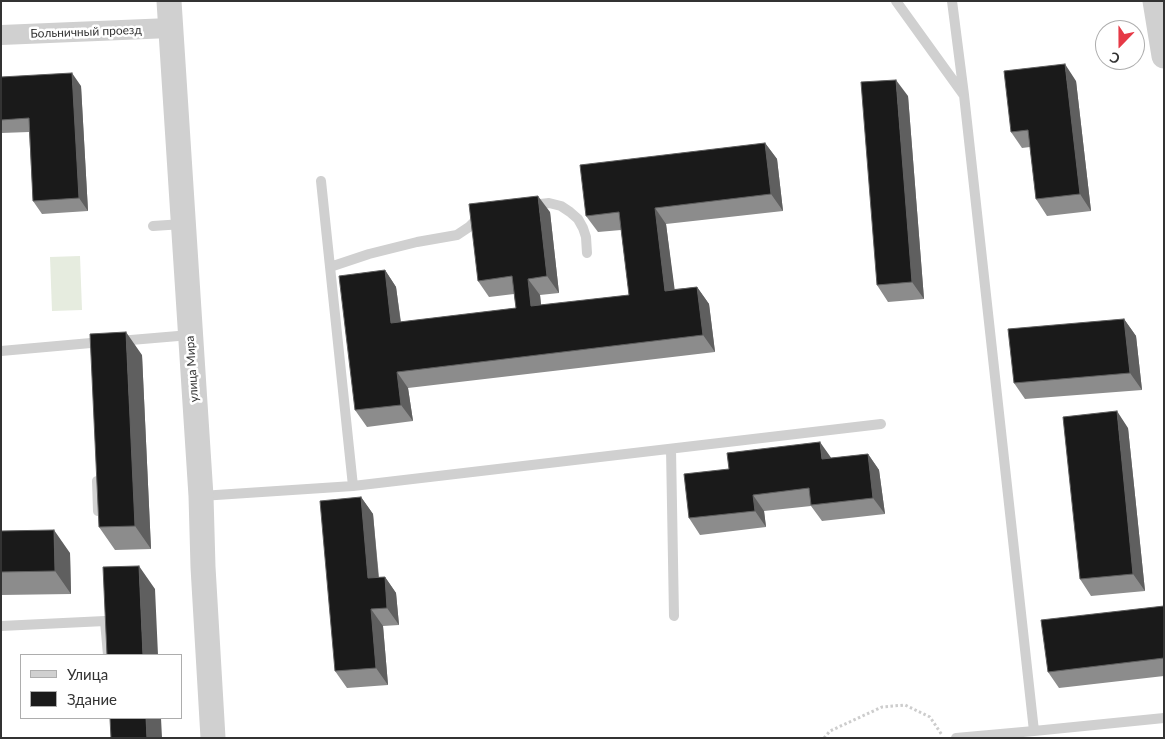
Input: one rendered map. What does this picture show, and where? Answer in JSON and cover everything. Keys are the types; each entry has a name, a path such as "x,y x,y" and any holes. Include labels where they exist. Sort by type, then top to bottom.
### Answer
{"street":[{"name":"улица Мира","path":"169,1 201,496 213,738"},
{"path":"1155,1 1163,47"},
{"name":"Больничный проезд","path":"1,35 170,28"}],"lane":[{"path":"896,1 964,95"},
{"path":"952,1 1034,731"},
{"path":"321,181 352,486"},
{"path":"524,208 549,203 561,206 570,212 578,219 583,228 587,253"},
{"path":"330,267 369,254 417,242 457,235 477,219 496,215"},
{"path":"153,226 183,224"},
{"path":"1,351 94,348 190,335"},
{"path":"201,496 352,486 881,424"},
{"path":"671,449 674,616"},
{"path":"97,472 98,511"},
{"path":"1,626 105,621 108,654"},
{"path":"956,738 1164,718"}],"path":[{"path":"824,738 830,731 882,707 905,705 930,717 943,738"}],"shaded area":[{"path":"80,256 82,310 52,311 50,257"}],"building":[{"path":"1065,64 1080,194 1036,199 1028,130 1011,132 1004,71"},
{"path":"72,73 79,198 33,201 29,118 1,120 1,77"},
{"path":"896,80 912,282 877,285 861,82"},
{"path":"765,143 771,194 655,208 665,291 697,287 703,335 397,372 401,405 355,410 339,276 385,270 391,323 516,308 512,276 478,281 469,204 538,196 547,276 528,279 531,306 629,295 619,212 586,216 580,165"},
{"path":"1124,319 1130,373 1014,383 1008,329"},
{"path":"126,332 135,526 99,527 90,334"},
{"path":"1117,411 1133,574 1080,579 1063,417"},
{"path":"820,442 822,459 868,454 873,498 811,505 809,488 753,495 755,511 689,518 684,474 729,469 727,453"},
{"path":"361,497 368,578 385,577 387,608 371,609 376,668 335,671 320,501"},
{"path":"54,530 55,571 1,572 1,531"},
{"path":"139,566 143,654 107,654 103,567"},
{"path":"1164,606 1164,658 1048,672 1041,620"},
{"path":"110,719 146,719 147,738 111,738"}]}
